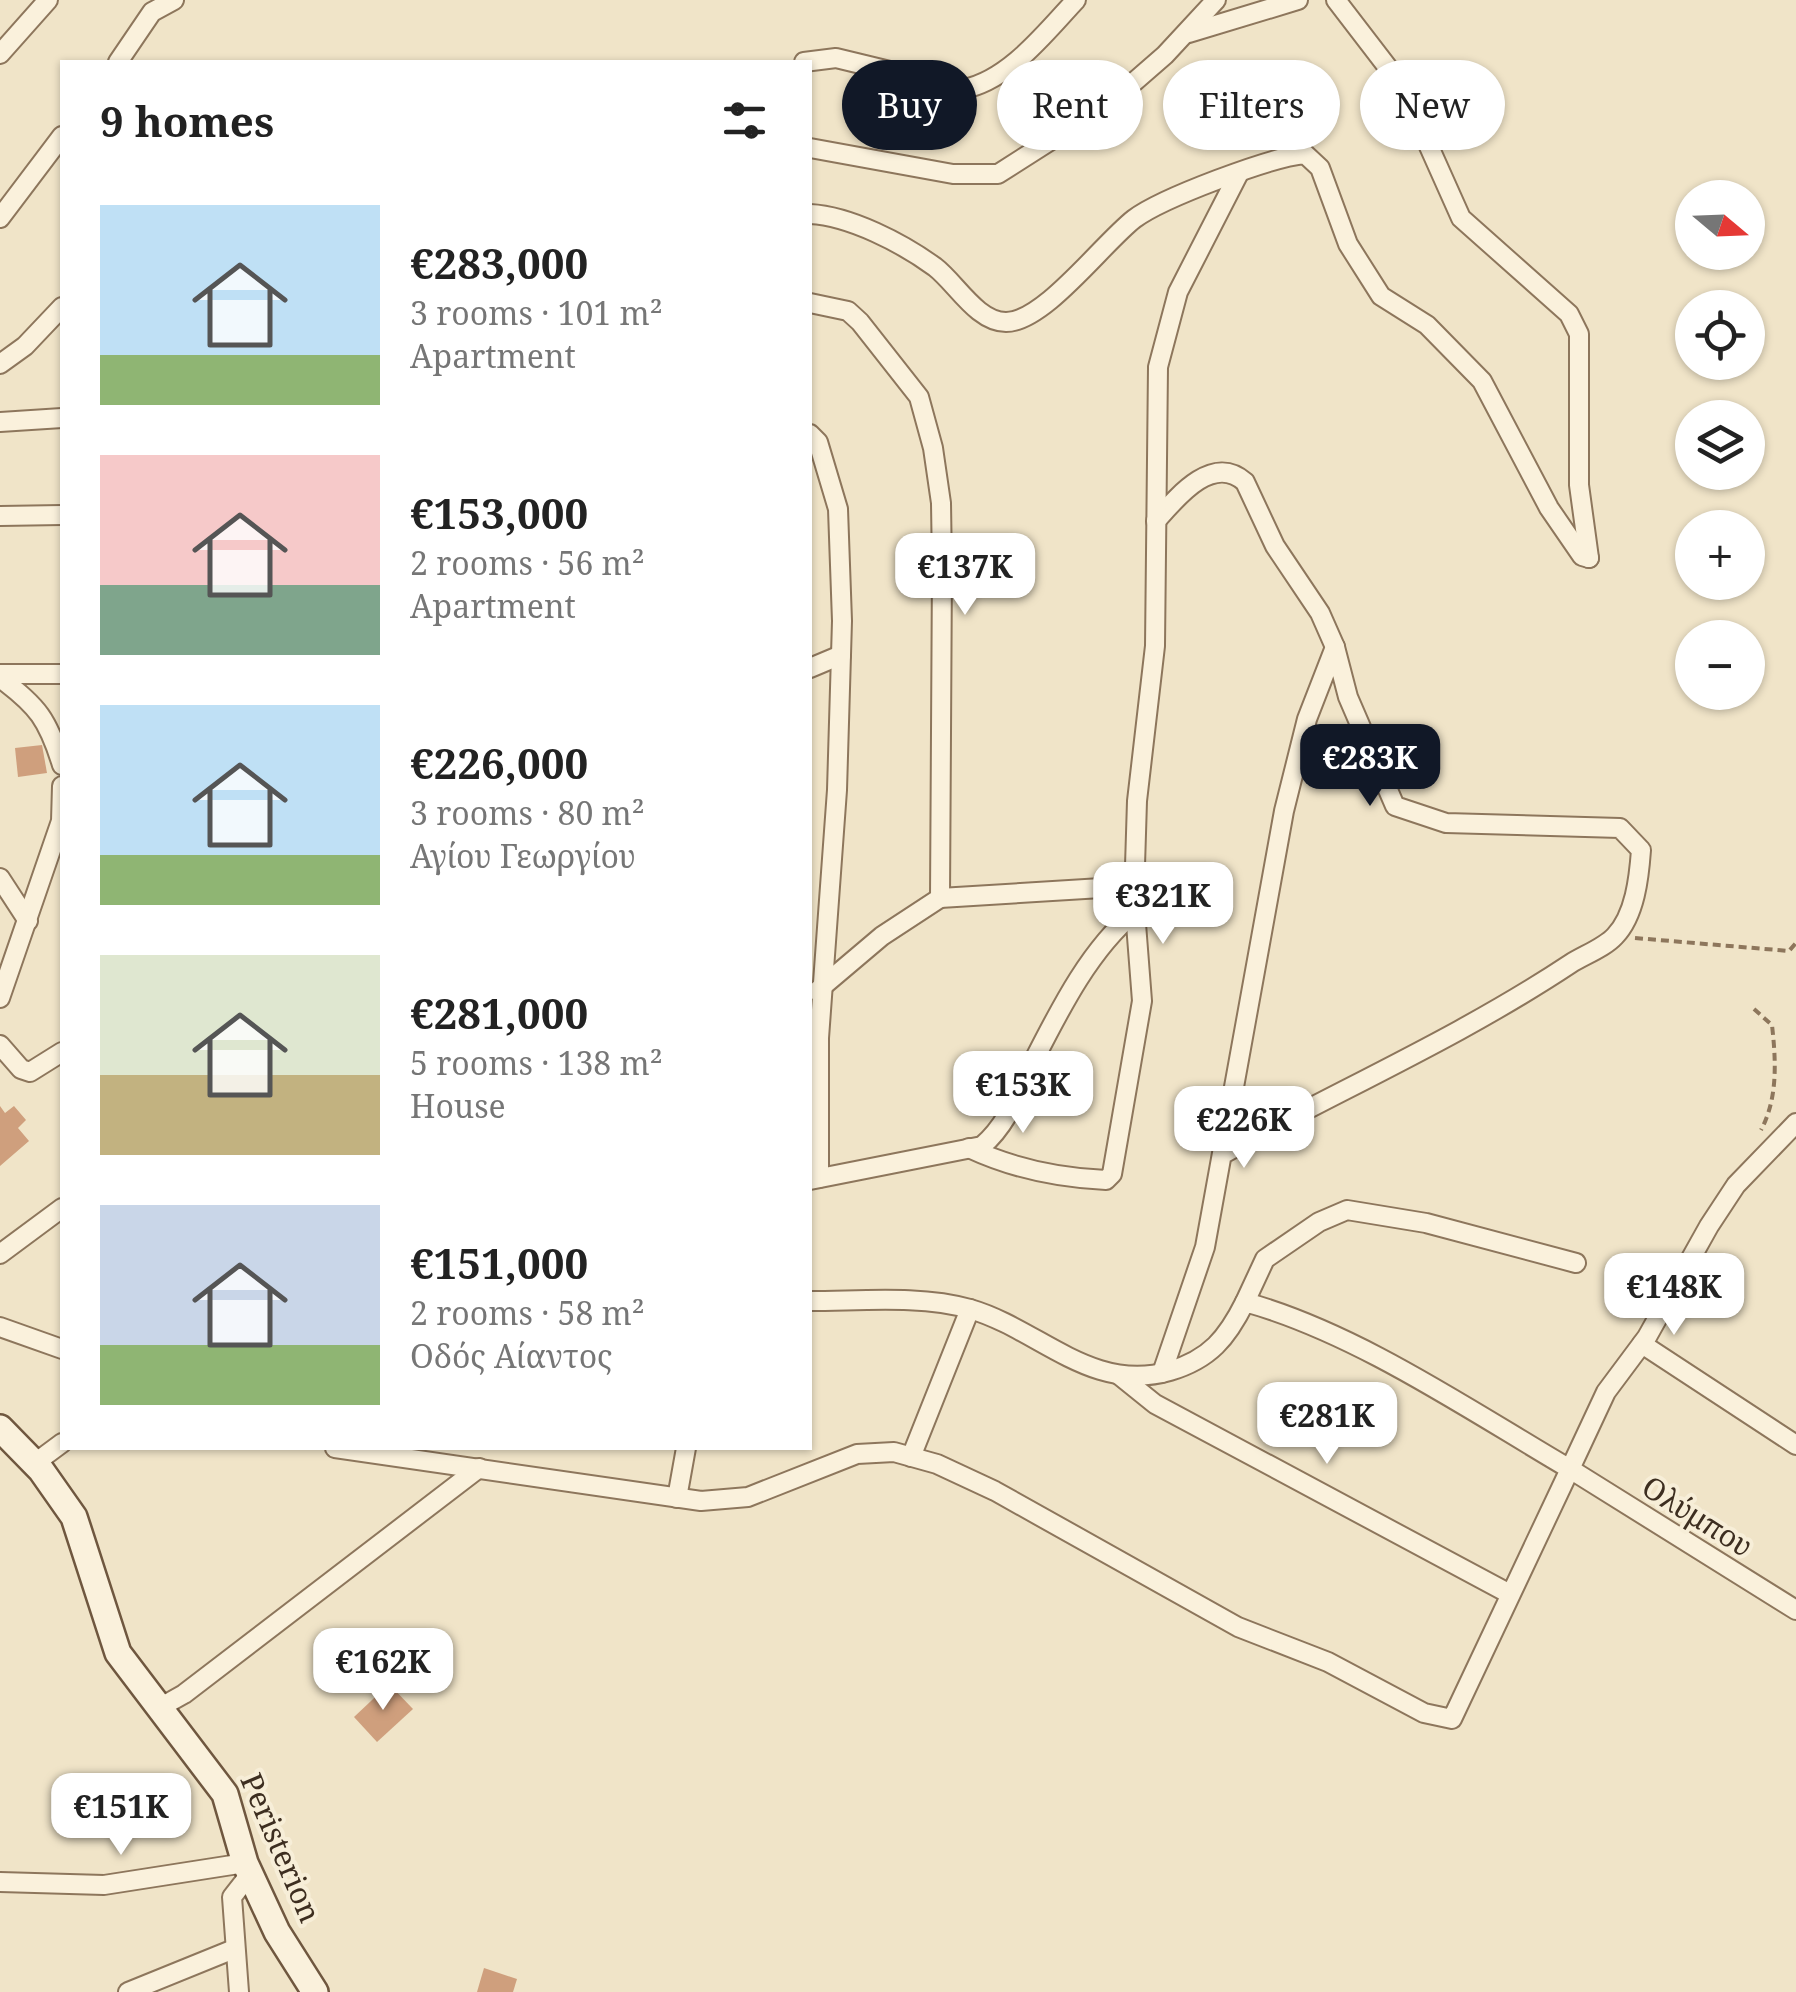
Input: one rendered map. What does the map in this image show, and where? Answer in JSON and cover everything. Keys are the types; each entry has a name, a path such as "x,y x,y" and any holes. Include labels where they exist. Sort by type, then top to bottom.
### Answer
{"street":[{"path":"0,54 48,0"},
{"path":"119,60 152,12 174,0"},
{"path":"812,61 836,58 964,89 983,85 1006,69 1076,0"},
{"path":"812,148 952,174 998,174 1110,102 1184,35 1216,0"},
{"path":"1184,35 1298,0"},
{"path":"812,214 834,215 934,267 991,319 1006,322 1033,317 1138,216 1276,156 1304,154 1320,168 1348,244 1381,296 1427,325 1482,381 1549,508 1582,556 1589,558 1579,485 1580,334 1570,314 1460,218 1402,86 1336,0"},
{"path":"0,218 60,139"},
{"path":"969,1148 999,1162 1055,1174 1106,1180 1112,1174 1142,1002 1134,886 1136,801 1155,646 1158,367 1178,292 1239,172"},
{"path":"812,304 848,311 860,322 918,397 934,448 941,503 942,567 940,898"},
{"path":"0,364 25,346 60,309"},
{"path":"0,422 60,418"},
{"path":"812,436 818,442 838,510 841,655 831,870 816,992 815,1179 982,1146 999,1132 1057,1014 1109,938 1135,912"},
{"path":"1156,521 1177,497 1214,472 1237,475 1245,482 1275,546 1320,613 1379,774 1395,806 1403,812 1482,825 1592,824 1620,828 1632,835 1641,850 1635,894 1615,937 1466,1029 1370,1074 1223,1154"},
{"path":"0,516 60,516"},
{"path":"1162,1373 1205,1247 1288,792 1307,719 1335,647"},
{"path":"812,667 841,655"},
{"path":"0,676 60,674"},
{"path":"0,676 34,702 50,728 60,760"},
{"path":"0,998 60,827"},
{"path":"812,880 831,870"},
{"path":"0,878 28,921"},
{"path":"816,992 882,936 940,898 1134,886"},
{"path":"0,1045 22,1069 30,1072 60,1053"},
{"path":"364,1450 450,1456 478,1468 701,1501 748,1497 857,1454 894,1452 994,1490 1238,1627 1328,1662 1424,1713 1452,1719 1508,1593 1606,1392 1642,1344 1736,1184 1796,1124"},
{"path":"0,1254 60,1209"},
{"path":"812,1301 934,1303 970,1309 1096,1370 1118,1375 1162,1373 1209,1354 1227,1336 1265,1259 1319,1222 1347,1210 1426,1223 1576,1264"},
{"name":"Ολύμπου","path":"1245,1302 1286,1313 1340,1339 1570,1468 1796,1610"},
{"path":"912,1457 970,1309"},
{"path":"0,1327 60,1348"},
{"path":"1642,1344 1796,1445"},
{"path":"1118,1375 1155,1404 1508,1593"},
{"name":"Peristerion","path":"2,1433 35,1463 74,1517 118,1653 226,1794 247,1869 277,1932 315,1992"},
{"path":"35,1463 60,1444"},
{"path":"677,1498 686,1450"},
{"path":"159,1708 184,1694 478,1468"},
{"path":"0,1882 104,1884 247,1869"},
{"path":"239,1992 232,1897 247,1869"},
{"path":"128,1992 234,1949"}],"path":[{"path":"1615,937 1789,950 1796,943"},
{"path":"1754,1009 1772,1025 1776,1057 1771,1111 1757,1139"}],"building":[{"path":"42,745 47,773 18,777 15,748"},
{"path":"0,1106 5,1113 14,1106 26,1120 18,1128 29,1141 0,1166"},
{"path":"389,1684 413,1709 377,1742 354,1717"},
{"path":"484,1968 517,1979 513,1992 477,1992"}]}
